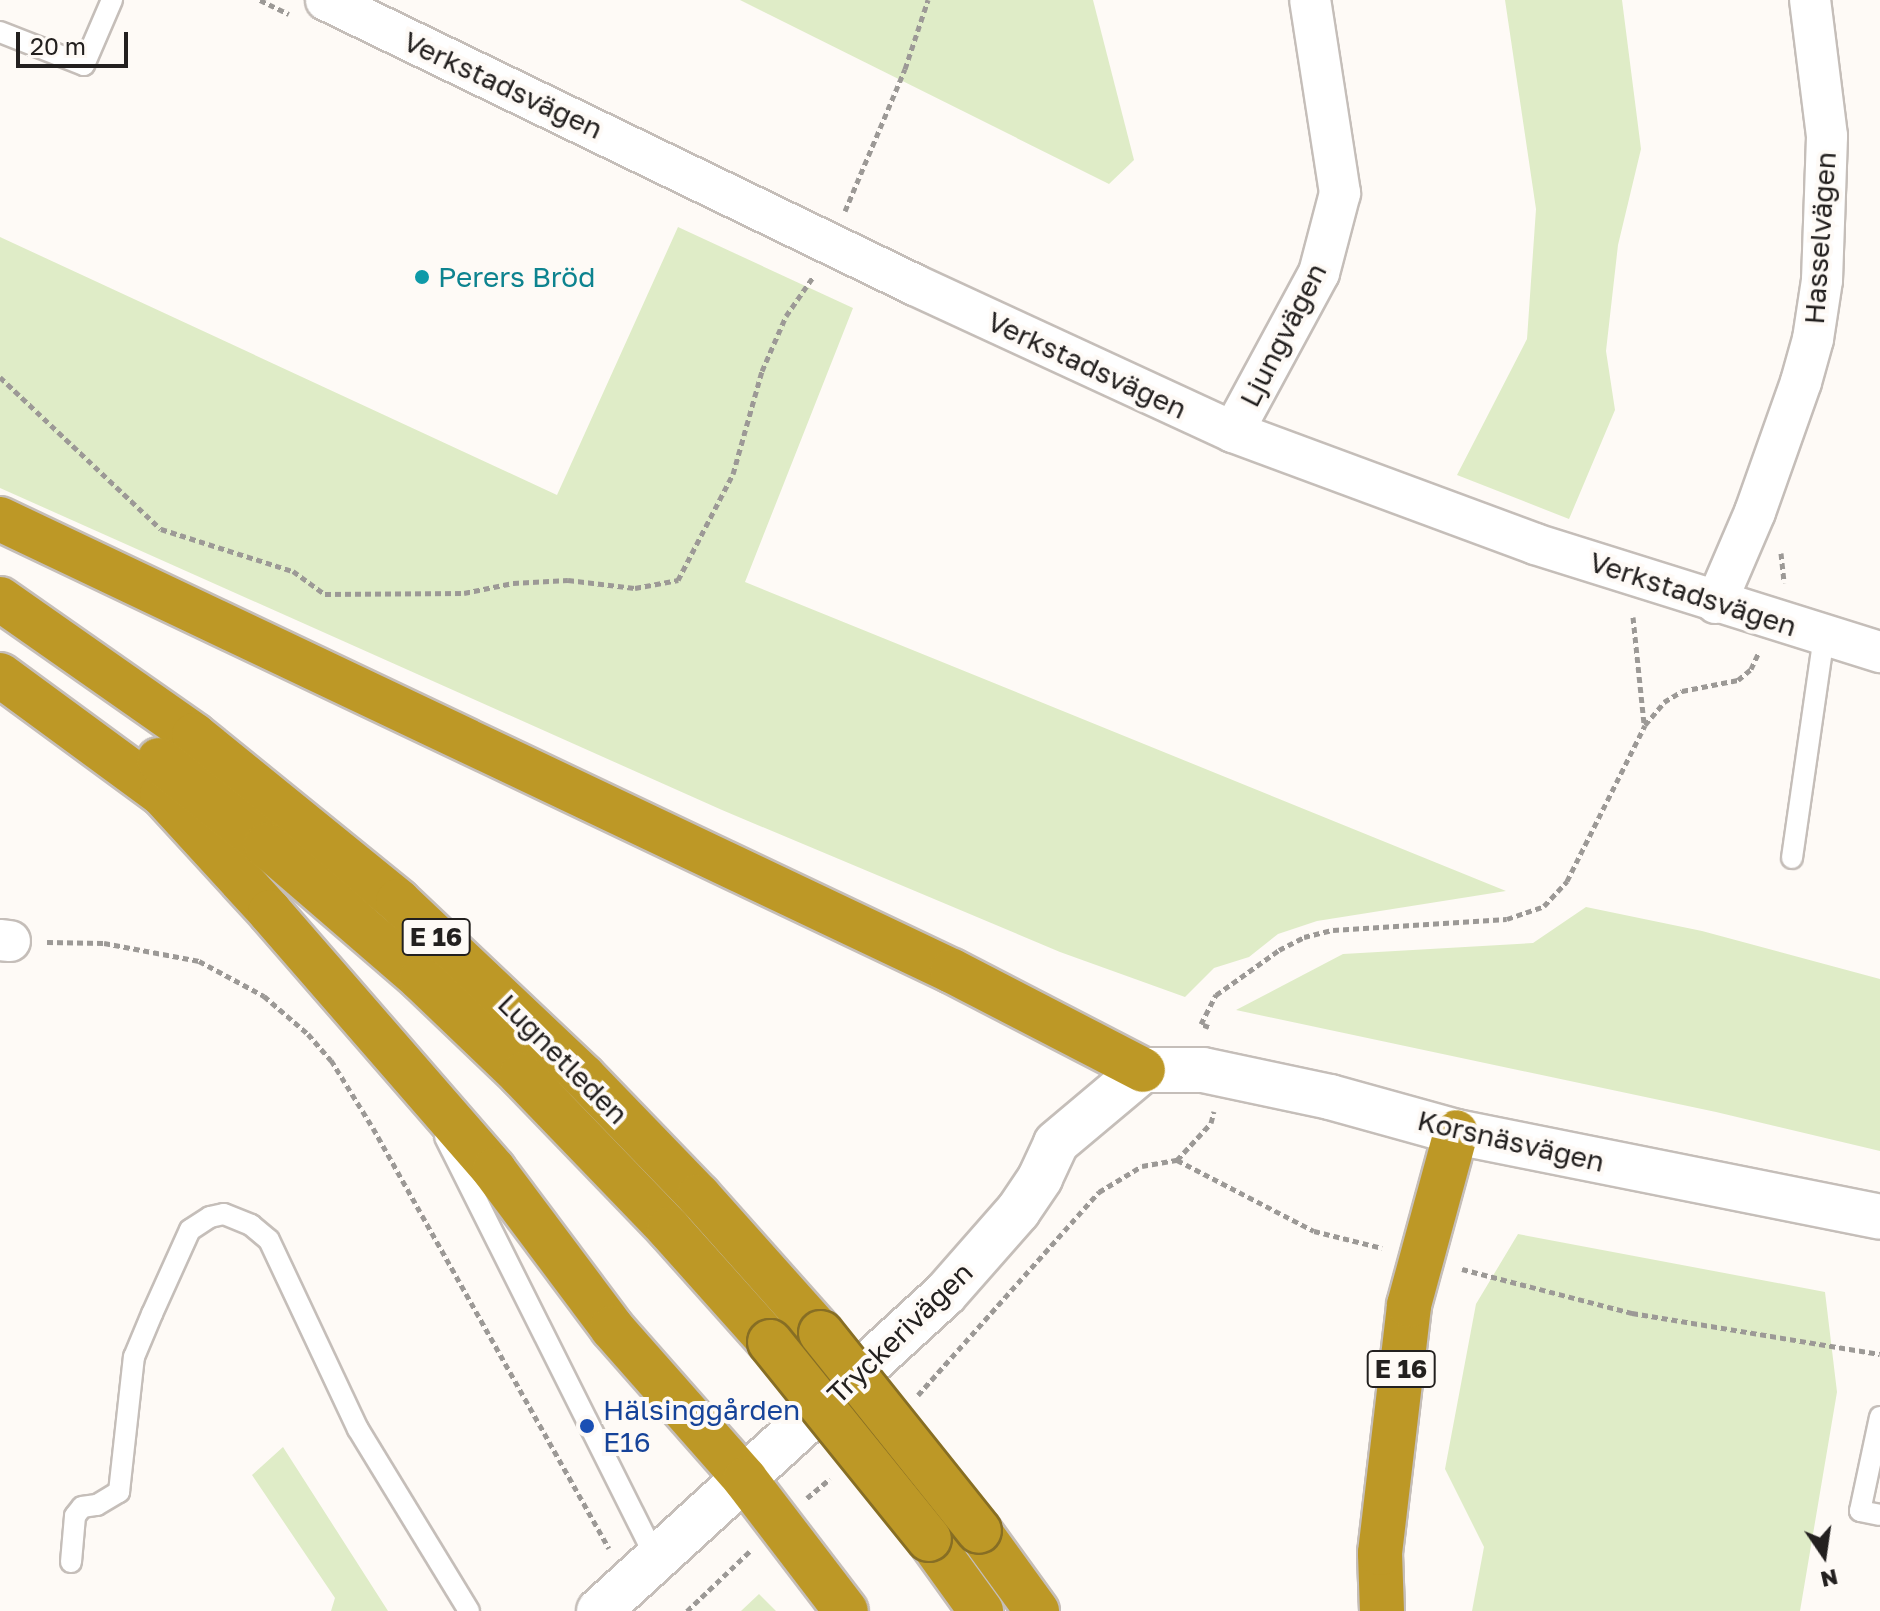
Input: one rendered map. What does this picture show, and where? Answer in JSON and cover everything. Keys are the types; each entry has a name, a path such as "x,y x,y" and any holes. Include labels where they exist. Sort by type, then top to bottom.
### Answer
{"highway":[{"path":"0,519 952,971 1143,1070"},
{"name":"Lugnetleden","path":"0,599 194,735 398,901 584,1077 699,1196 821,1333 979,1531 1037,1611"},
{"name":"Lugnetleden","path":"0,649 183,779 287,862 421,979 616,1174 770,1342 929,1539 981,1611"},
{"path":"0,675 162,794 494,1170 612,1328 745,1479 846,1611"},
{"name":"E 16","path":"1382,1611 1380,1553 1409,1305 1456,1132"}],"street":[{"name":"Verkstadsvägen","path":"326,0 370,11 831,244 1233,432 1535,544 1880,652"},
{"name":"Ljungvägen","path":"1233,432 1319,273 1340,193 1310,0"},
{"name":"Hasselvägen","path":"1716,603 1755,512 1801,382 1820,294 1827,195 1827,136 1810,0"},
{"name":"Korsnäsvägen","path":"1143,1070 1203,1070 1330,1097 1456,1132 1880,1217"},
{"name":"Tryckerivägen","path":"599,1611 945,1294 1018,1211 1040,1178 1056,1143 1143,1070"}],"lane":[{"path":"0,32 84,65 112,0"},
{"path":"1792,858 1824,636"},
{"path":"416,1079 645,1569"},
{"path":"71,1562 75,1516 82,1507 97,1505 119,1492 134,1357 152,1314 190,1230 210,1217 224,1214 251,1225 269,1240 358,1429 469,1611"},
{"path":"1880,1417 1860,1511 1880,1515"}],"path":[{"path":"0,377 161,529 293,571 325,594 464,593 513,583 568,580 635,588 678,580 733,474 762,371 786,316 819,269 831,244 905,69 928,0"},
{"path":"1633,617 1645,725"},
{"path":"1177,1160 1211,1123 1232,1036 1201,1024 1216,995 1279,950 1304,937 1333,930 1507,919 1544,906 1567,881 1645,725 1664,702 1682,691 1738,680 1751,669 1768,619"},
{"path":"5,941 104,943 199,961 264,996 308,1034 331,1060 373,1128 603,1540 645,1569"},
{"path":"909,1404 1099,1192 1142,1166 1177,1160 1314,1231 1397,1252"},
{"path":"1451,1266 1632,1313 1880,1354"},
{"path":"687,1611 778,1523 833,1476"}],"green space":[{"path":"740,0 1093,0 1134,160 1109,184"},
{"path":"1505,0 1622,0 1641,149 1618,245 1606,351 1615,410 1569,519 1457,475 1527,339 1536,209"},
{"path":"678,227 853,308 745,582 1506,891 1317,921 1278,934 1249,957 1214,968 1185,997 1060,952 722,810 0,488 0,237 557,495"},
{"path":"1586,907 1702,931 1880,979 1880,1151 1716,1112 1236,1010 1343,954 1533,943"},
{"path":"1518,1234 1825,1292 1837,1392 1800,1611 1472,1611 1484,1547 1445,1469 1476,1304"},
{"path":"283,1447 388,1611 331,1611 335,1598 252,1475"},
{"path":"759,1594 776,1611 741,1611"}],"place":[{"name":"Perers Bröd","path":"422,277"},
{"name":"Hälsinggården E16","path":"587,1426"}]}
